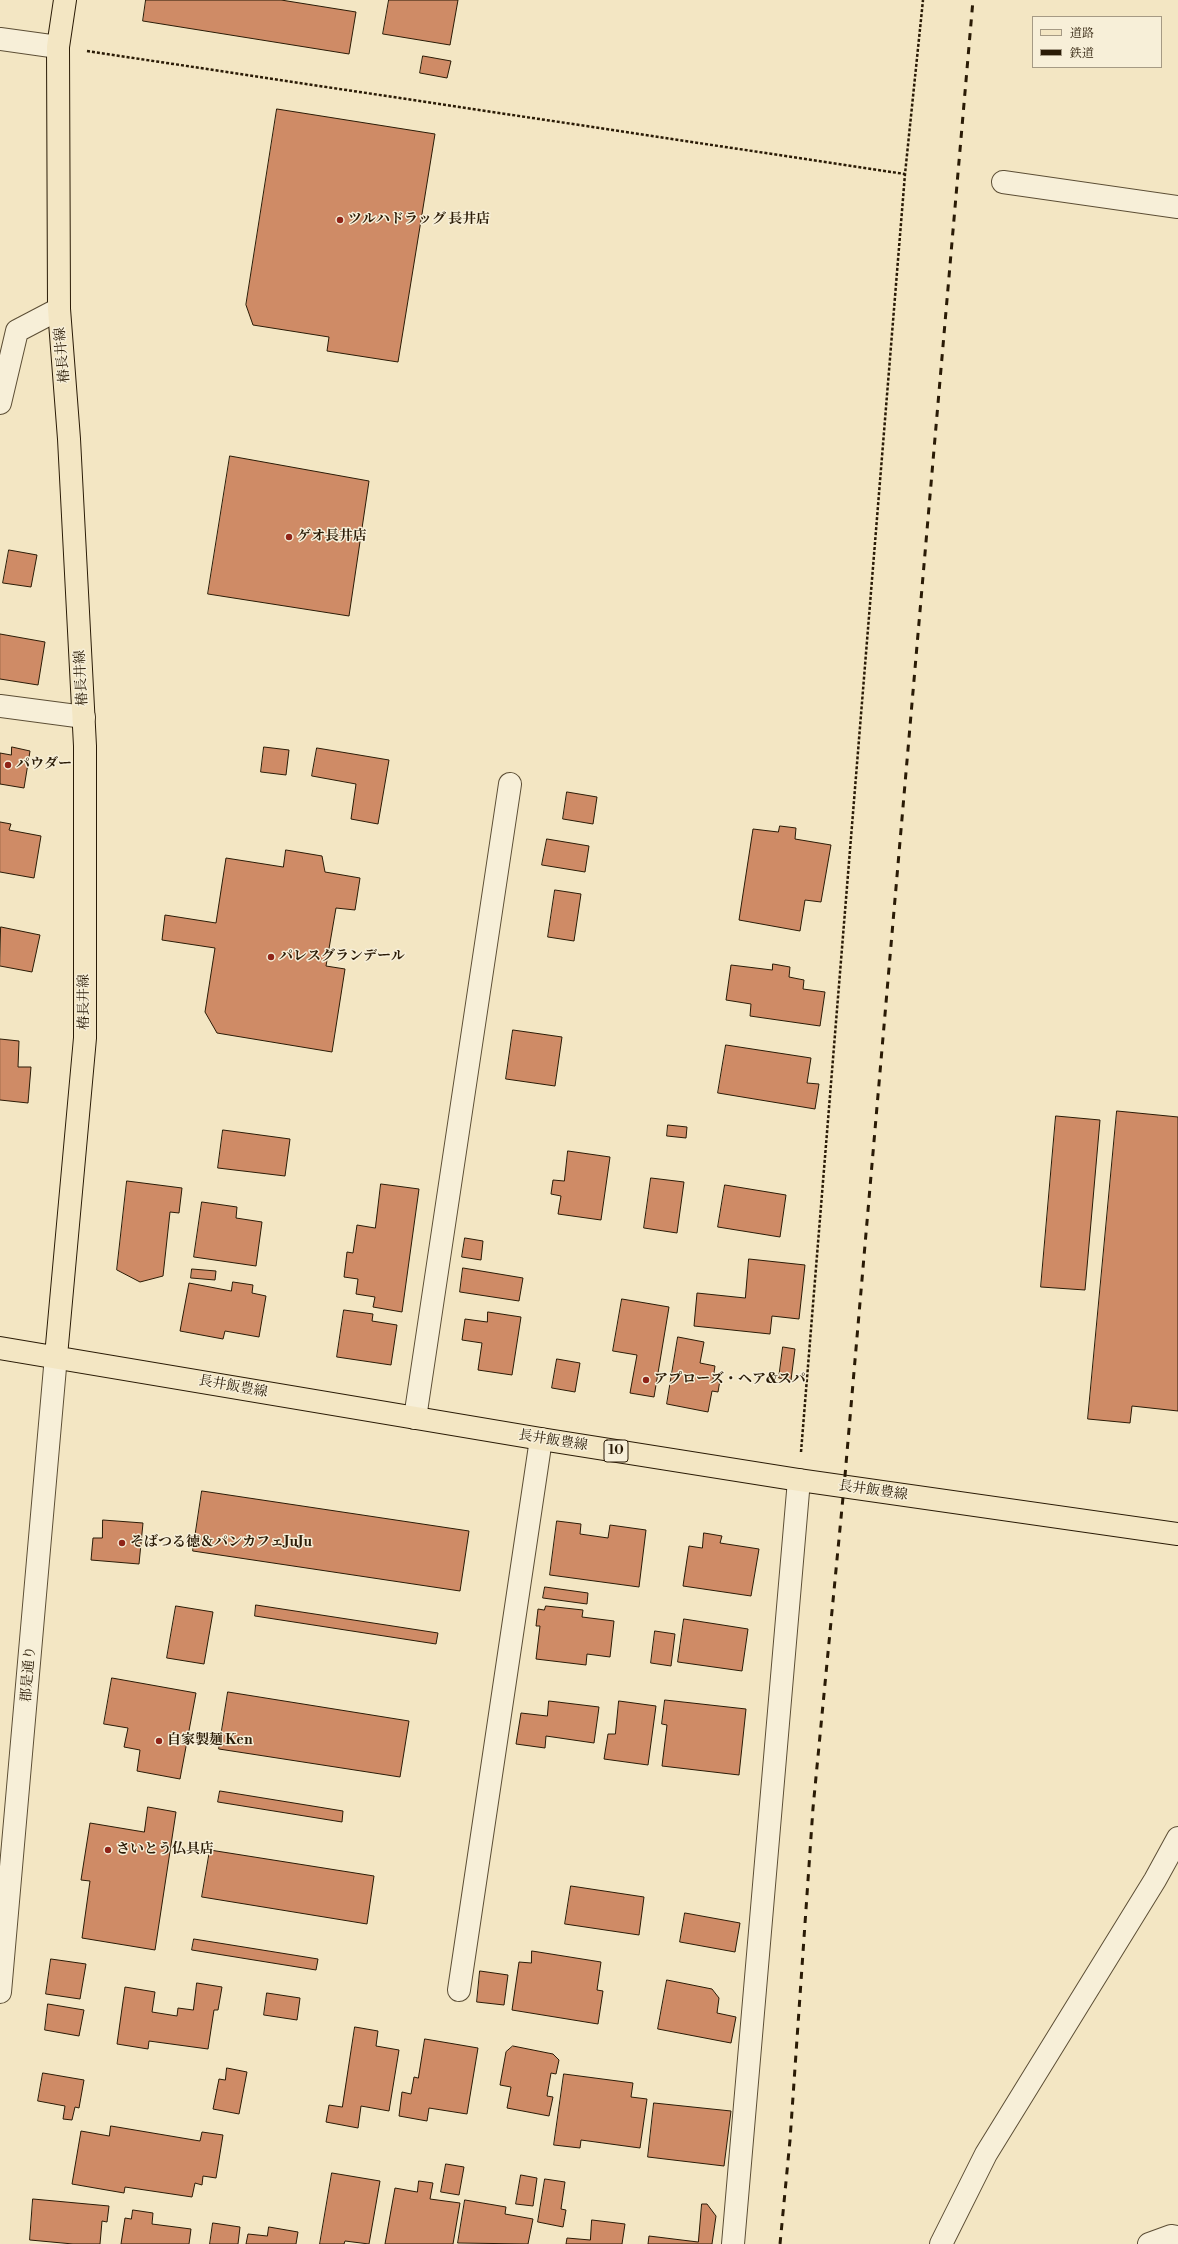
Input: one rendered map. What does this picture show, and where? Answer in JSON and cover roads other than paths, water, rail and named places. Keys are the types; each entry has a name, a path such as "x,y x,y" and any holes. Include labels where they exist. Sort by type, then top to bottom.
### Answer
{"main road":[{"name":"椿長井線","path":"56,1356 85,1038 84,717 69,439 59,309 58,47 65,0"},
{"name":"長井飯豊線","path":"0,1348 56,1356 541,1439 799,1480 1178,1534"}],"street":[{"path":"0,39 58,47"},
{"path":"1003,182 1178,207"},
{"path":"0,403 17,331 59,309"},
{"path":"0,706 84,717"},
{"path":"415,1418 510,784"},
{"name":"郡是通り","path":"0,1992 4,1915 56,1356"},
{"path":"459,1990 541,1439"},
{"path":"733,2244 799,1480"},
{"path":"941,2244 986,2154 1155,1880 1178,1838"},
{"path":"1149,2244 1171,2236 1178,2237"}],"railway":[{"path":"780,2244 790,2140 813,1808 844,1487 973,0"}],"place":[{"name":"ツルハドラッグ 長井店","path":"340,220"},
{"name":"ゲオ長井店","path":"289,537"},
{"name":"パウダー","path":"8,765"},
{"name":"パレスグランデール","path":"271,957"},
{"name":"アプローズ・ヘア&スパ","path":"646,1380"},
{"name":"そばつる徳＆パンカフェJuJu","path":"122,1543"},
{"name":"自家製麺 Ken","path":"159,1741"},
{"name":"さいとう仏具店","path":"108,1850"}]}
